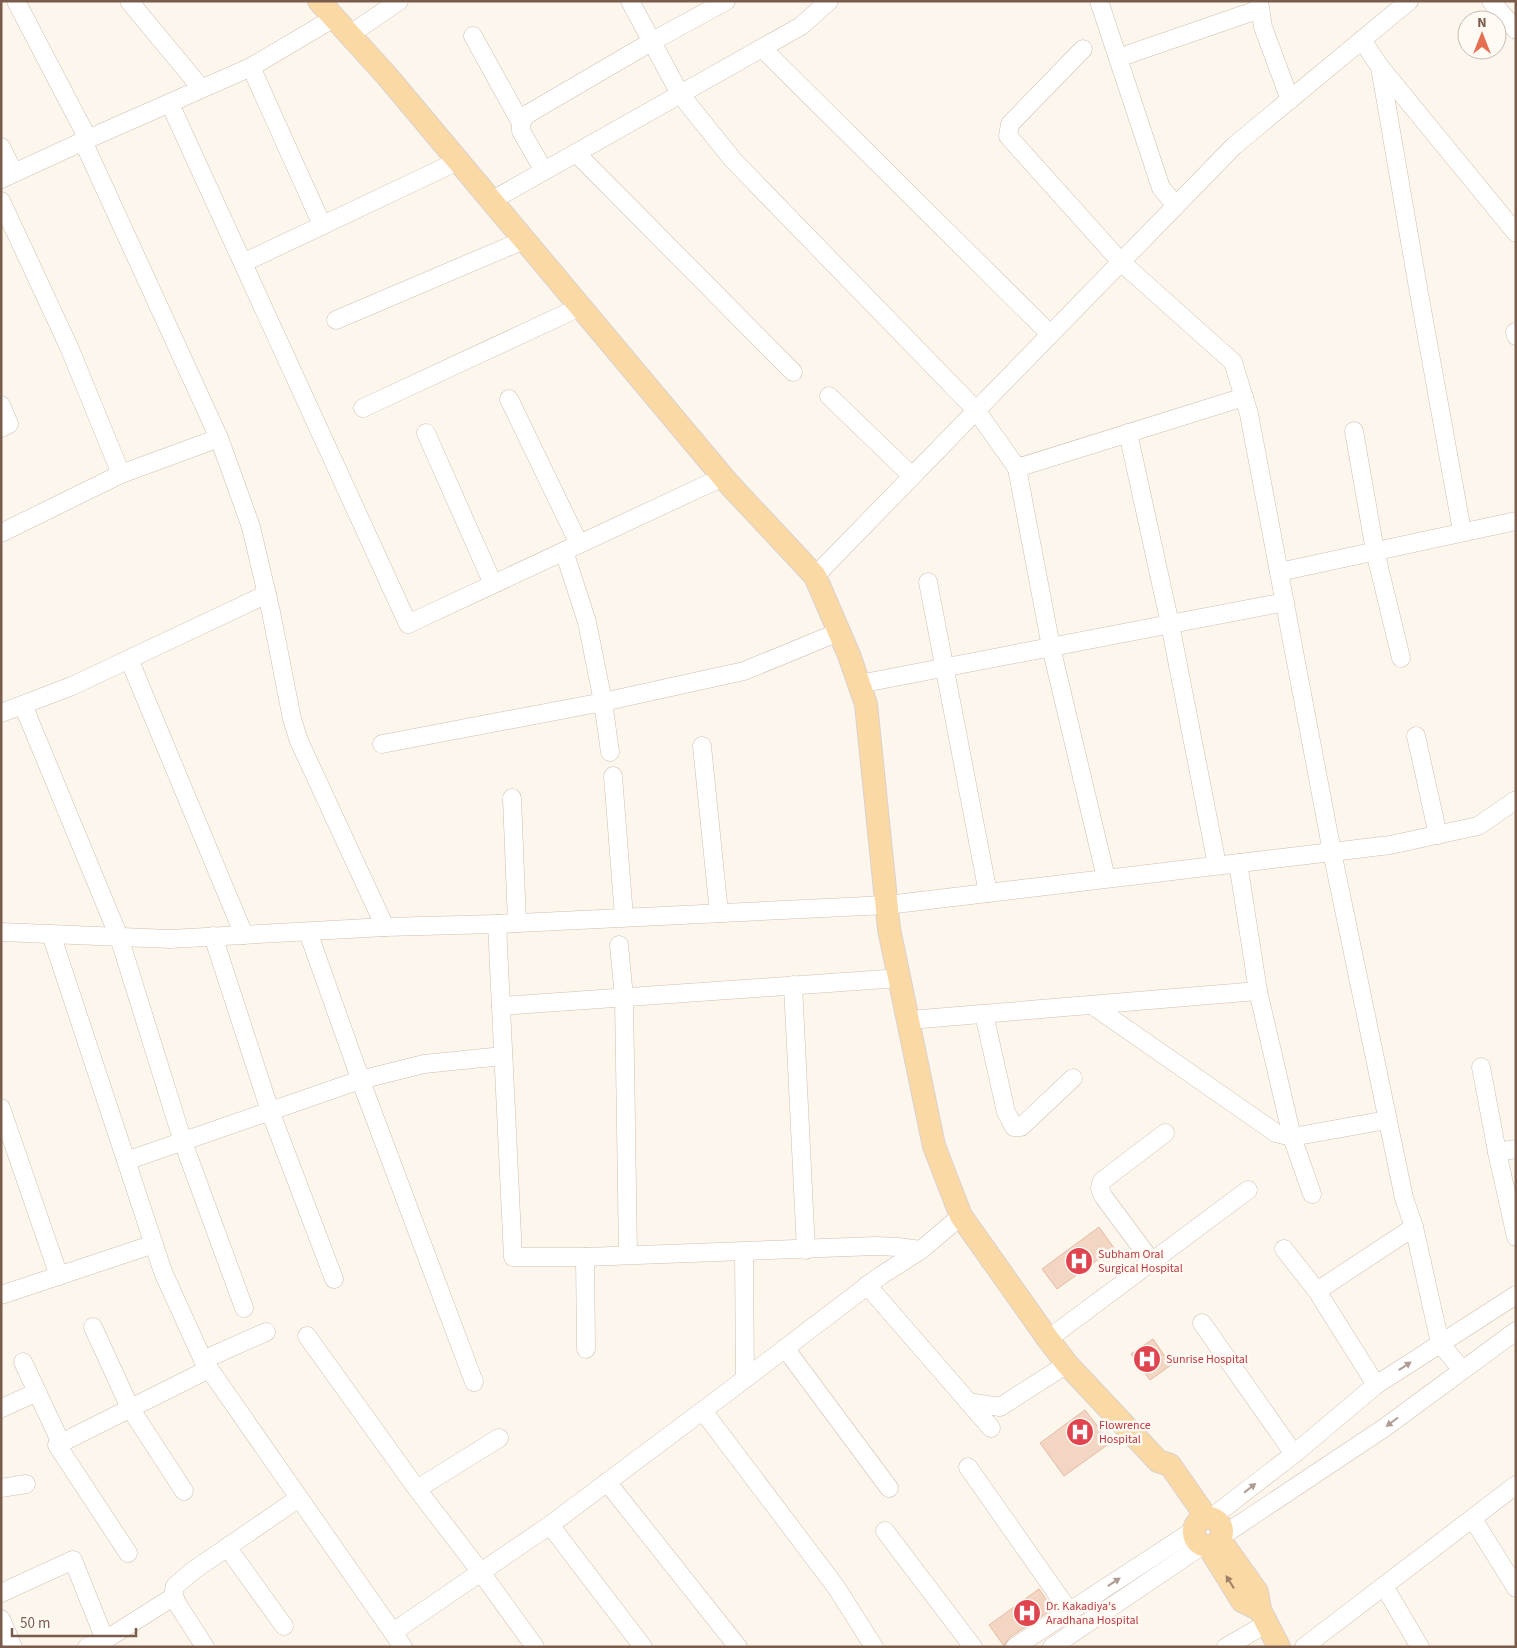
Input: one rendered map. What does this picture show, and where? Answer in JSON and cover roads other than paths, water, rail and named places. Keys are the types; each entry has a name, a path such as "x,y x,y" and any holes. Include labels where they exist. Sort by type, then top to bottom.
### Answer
{"main road":[{"path":"319,1 387,76 723,477 815,576 839,632 866,704 890,929 934,1146 961,1216 1067,1364 1158,1461 1160,1474 1208,1532 1242,1601 1263,1617 1279,1647"}],"street":[{"path":"16,1 86,140 219,438 252,527 292,719 299,741 385,927"},
{"path":"129,1 201,88"},
{"path":"1,147 8,176 399,1"},
{"path":"630,1 680,94 733,160 976,410 1018,468 1050,647 1106,878"},
{"path":"544,171 521,131 526,115 651,42 726,1"},
{"path":"491,201 801,26 829,1"},
{"path":"1099,1 1161,188 1176,206"},
{"path":"815,576 1234,146 1409,1"},
{"path":"1492,1 1515,29"},
{"path":"1118,58 1259,5 1263,27 1290,100"},
{"path":"473,36 522,123"},
{"path":"1362,40 1380,67 1516,234"},
{"path":"762,48 1050,334"},
{"path":"1083,49 1010,124 1008,136 1121,262 1233,362 1249,414 1332,852 1404,1198 1414,1226 1440,1343 1462,1370"},
{"path":"251,67 322,225"},
{"path":"1380,67 1416,282 1462,532"},
{"path":"170,104 408,624 723,477"},
{"path":"576,153 793,372"},
{"path":"243,263 458,161"},
{"path":"1,201 69,347 121,474"},
{"path":"336,320 524,240"},
{"path":"363,408 580,307"},
{"path":"829,396 912,476"},
{"path":"1018,468 1244,397"},
{"path":"509,399 572,547 603,702 610,752"},
{"path":"1,405 9,424 1,428"},
{"path":"1354,431 1375,551 1401,658"},
{"path":"426,433 493,584"},
{"path":"1128,433 1170,624 1217,865"},
{"path":"1,533 121,474 219,438"},
{"path":"1279,572 1516,521"},
{"path":"928,582 988,893"},
{"path":"1,713 72,686 267,594"},
{"path":"859,684 1285,602"},
{"path":"382,744 603,702 744,671 839,632"},
{"path":"129,659 244,935"},
{"path":"23,705 119,937 183,1142 244,1308"},
{"path":"1416,736 1438,835"},
{"path":"702,746 719,913"},
{"path":"613,776 624,917"},
{"path":"512,798 517,923"},
{"path":"1,932 170,939 385,927 496,924 887,905 1390,845 1478,826 1516,800"},
{"path":"1238,863 1258,991 1292,1137 1312,1194"},
{"path":"496,924 513,1257 585,1258 876,1246 898,1246 921,1250"},
{"path":"308,932 360,1080 474,1382"},
{"path":"51,934 163,1272 206,1365 403,1647"},
{"path":"213,936 270,1111 334,1279"},
{"path":"619,945 624,997 628,1255"},
{"path":"501,1006 900,978"},
{"path":"793,985 806,1250"},
{"path":"908,1020 1258,991"},
{"path":"1092,1005 1276,1133 1292,1137 1388,1120"},
{"path":"984,1014 1006,1112 1014,1127 1021,1127 1073,1078"},
{"path":"126,1162 360,1080 424,1064 503,1056"},
{"path":"1481,1067 1516,1237"},
{"path":"1,1108 59,1276"},
{"path":"1152,1262 1103,1196 1100,1188 1102,1181 1165,1133"},
{"path":"1497,1152 1516,1149"},
{"path":"1048,1339 1248,1190"},
{"path":"393,1632 550,1525 867,1285 921,1250 961,1216"},
{"path":"1317,1291 1414,1226"},
{"path":"1,1295 154,1244"},
{"path":"1284,1249 1317,1291 1376,1385"},
{"path":"744,1252 745,1379"},
{"path":"585,1258 586,1349"},
{"path":"867,1285 991,1428"},
{"path":"1052,1647 1208,1532 1294,1454 1376,1385 1516,1295"},
{"path":"1202,1323 1294,1454"},
{"path":"93,1328 130,1408 184,1491"},
{"path":"1015,1647 1069,1611 1208,1532 1384,1428 1516,1330"},
{"path":"128,1553 57,1445 130,1408 266,1332"},
{"path":"307,1336 417,1489 535,1647"},
{"path":"785,1348 889,1488"},
{"path":"23,1362 61,1443"},
{"path":"968,1402 1000,1407 1067,1364"},
{"path":"2,1408 37,1392"},
{"path":"703,1411 836,1587 874,1647"},
{"path":"417,1489 499,1438"},
{"path":"968,1467 1069,1611"},
{"path":"607,1482 738,1647"},
{"path":"1,1488 26,1484"},
{"path":"1304,1647 1516,1485"},
{"path":"205,1647 174,1598 175,1586 194,1570 299,1498"},
{"path":"1473,1519 1516,1588"},
{"path":"550,1525 643,1647"},
{"path":"885,1531 973,1647"},
{"path":"227,1547 284,1626"},
{"path":"1,1592 73,1560 105,1640"},
{"path":"1384,1586 1420,1647"},
{"path":"87,1647 105,1640 174,1598"},
{"path":"1226,1647 1263,1617"},
{"path":"1,1620 13,1647"}],"place":[{"name":"Subham Oral Surgical Hospital","path":"1079,1261"},
{"name":"Sunrise Hospital","path":"1147,1359"},
{"name":"Flowrence Hospital","path":"1080,1432"},
{"name":"Dr. Kakadiya's Aradhana Hospital","path":"1027,1613"}]}
